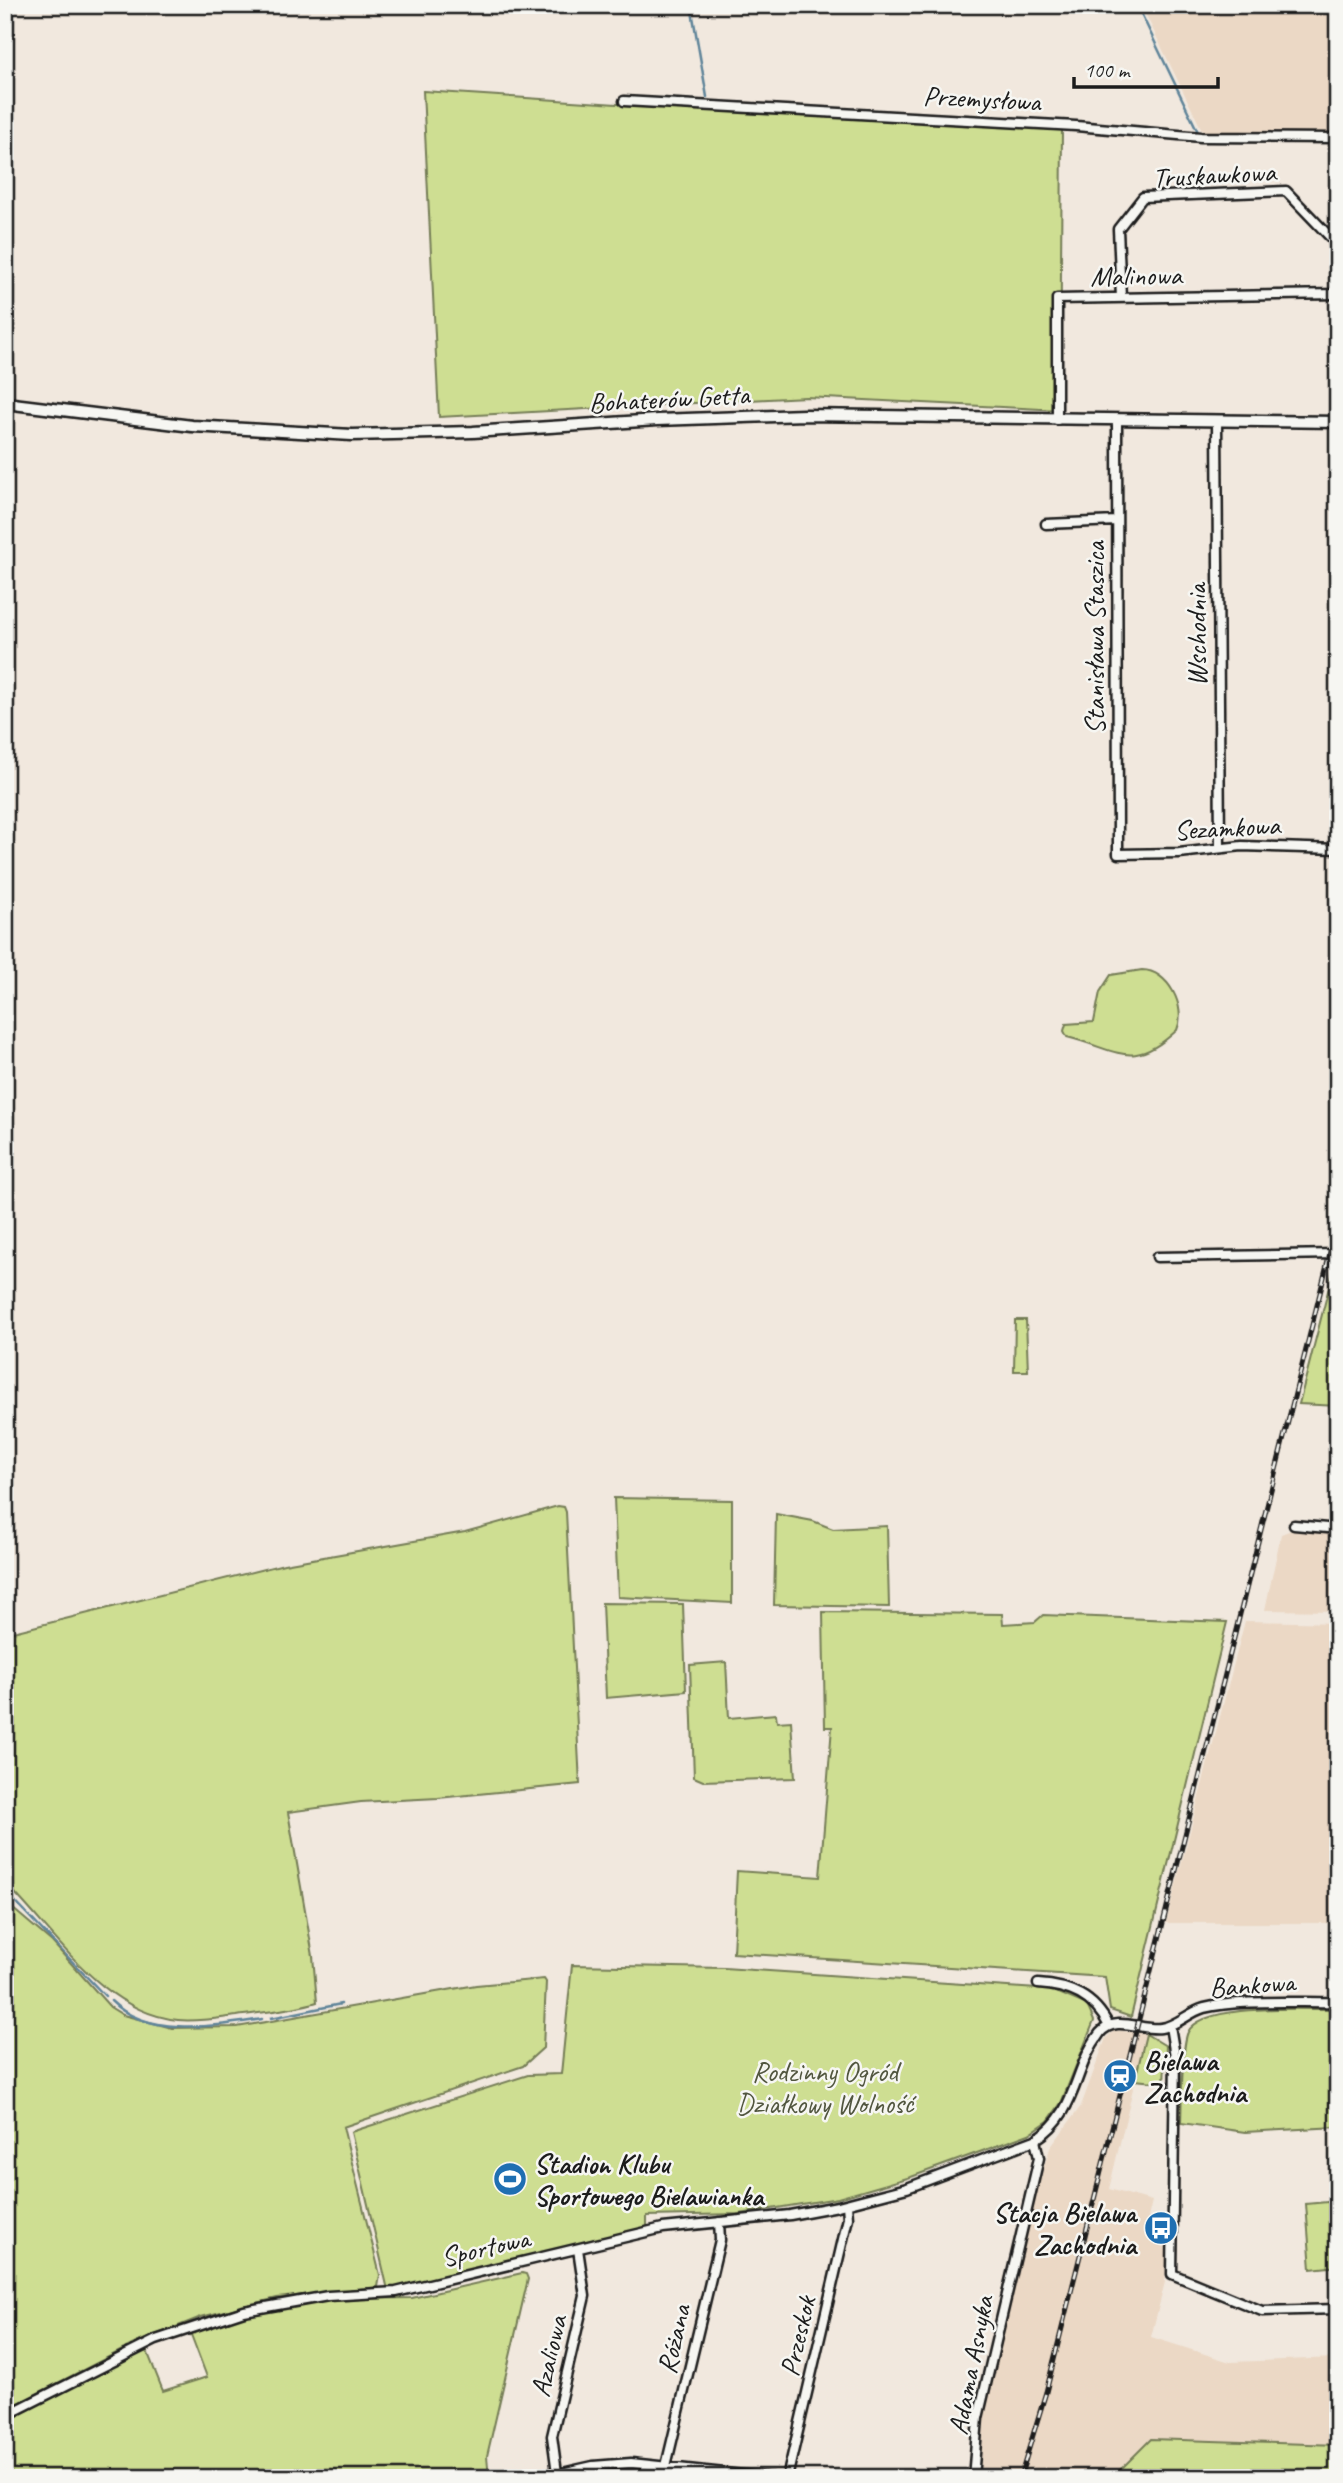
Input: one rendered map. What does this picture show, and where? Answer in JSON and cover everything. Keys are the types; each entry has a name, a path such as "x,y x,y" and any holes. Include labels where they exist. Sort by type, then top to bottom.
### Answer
{"street":[{"name":"Przemysłowa","path":"624,101 1076,126 1201,137 1338,138"},
{"name":"Truskawkowa","path":"1121,298 1118,229 1143,197 1286,191 1334,241 1338,281"},
{"name":"Malinowa","path":"1057,420 1057,299 1338,294"},
{"name":"Bohaterów Getta","path":"5,403 192,426 361,435 473,432 779,415 1338,422"},
{"name":"Stanisława Staszica","path":"1117,421 1118,854"},
{"name":"Wschodnia","path":"1217,422 1220,848"},
{"path":"1046,524 1117,522"},
{"name":"Sezamkowa","path":"1118,854 1269,846 1338,849"},
{"path":"1157,1257 1338,1254"},
{"path":"1294,1525 1338,1530"},
{"path":"1038,1984 1061,1986 1081,1994 1098,2008 1108,2026 1125,2023 1151,2028 1170,2026 1175,2056 1172,2274 1262,2311 1338,2309"},
{"name":"Bankowa","path":"1170,2026 1207,2007 1338,2002"},
{"name":"Sportowa","path":"5,2416 144,2346 214,2319 328,2296 393,2292 663,2228 790,2215 847,2204 929,2180 1035,2140 1051,2130 1065,2113 1097,2039 1108,2026"},
{"name":"Adama Asnyka","path":"973,2478 978,2418 1039,2158 1035,2140"},
{"name":"Przeskok","path":"787,2478 848,2218 847,2204"},
{"name":"Różana","path":"666,2466 720,2240 719,2222"},
{"name":"Azaliowa","path":"557,2473 552,2436 585,2299 578,2249"},
{"path":"540,2478 619,2463 772,2478"}],"shaded area":[{"path":"1141,5 1338,5 1338,132 1203,132"},
{"path":"1294,1529 1338,1533 1338,1611 1265,1610 1281,1534"},
{"path":"1245,1621 1338,1623 1338,1923 1166,1923"},
{"path":"1115,2030 1146,2034 1109,2189 1152,2201 1148,2218 1168,2223 1165,2282 1151,2337 1230,2362 1338,2358 1338,2478 979,2478 984,2417 1040,2179 1050,2148 1081,2106 1106,2038"}],"green space":[{"path":"423,91 707,110 1062,128 1060,410 806,397 439,417"},
{"path":"1142,970 1160,976 1173,991 1179,1011 1177,1030 1148,1051 1136,1054 1113,1052 1067,1037 1064,1031 1066,1024 1094,1022 1100,992 1111,975"},
{"path":"1336,1260 1338,1406 1299,1404"},
{"path":"1015,1320 1026,1320 1028,1371 1014,1371"},
{"path":"614,1498 732,1500 732,1603 618,1597"},
{"path":"558,1506 564,1507 566,1512 580,1784 438,1798 361,1802 288,1812 313,1956 317,2002 200,2020 178,2020 152,2014 128,2004 106,1989 66,1951 13,1891 5,1887 5,1634 284,1564 465,1532"},
{"path":"776,1514 813,1521 833,1529 887,1526 889,1607 774,1605"},
{"path":"602,1603 683,1604 686,1691 606,1698"},
{"path":"823,1612 1002,1614 1003,1624 1035,1622 1043,1615 1227,1622 1131,2017 1110,2010 1105,1977 733,1953 737,1871 820,1877 832,1727 825,1727"},
{"path":"726,1662 729,1718 776,1714 777,1722 791,1721 795,1778 703,1781 694,1777 690,1665"},
{"path":"5,1902 52,1942 110,2007 123,2015 172,2028 237,2027 476,1985 544,1979 543,2048 523,2066 343,2127 380,2275 378,2287 277,2298 201,2317 138,2342 5,2410"},
{"name":"Rodzinny Ogród Działkowy Wolność","path":"572,1965 724,1968 1052,1990 1087,2005 1094,2021 1061,2103 1048,2121 1029,2134 911,2177 838,2198 740,2214 647,2216 647,2227 634,2231 388,2290 351,2132 528,2075 561,2074"},
{"path":"1338,2009 1338,2127 1245,2132 1181,2123 1186,2039 1188,2032 1197,2022 1234,2012"},
{"path":"1146,2034 1166,2046 1164,2083 1135,2080"},
{"path":"1338,2201 1338,2266 1311,2269 1306,2204"},
{"path":"526,2274 528,2279 487,2456 489,2478 5,2478 5,2422 139,2353 147,2351 163,2391 207,2377 190,2332 247,2314 288,2306 344,2299 412,2298"},
{"path":"1151,2439 1338,2445 1338,2478 1112,2478"}],"waterway":[{"path":"691,5 707,97"},
{"path":"1137,5 1199,134"},
{"path":"5,1891 105,1996"},
{"path":"111,2001 126,2013 163,2025 203,2026 262,2019"},
{"path":"271,2018 341,2004"}],"railway":[{"path":"1020,2478 1046,2392 1338,1221"}],"place":[{"name":"Bielawa Zachodnia","path":"1120,2076"},
{"name":"Stadion Klubu Sportowego Bielawianka","path":"510,2179"},
{"name":"Stacja Bielawa Zachodnia","path":"1161,2228"}]}
